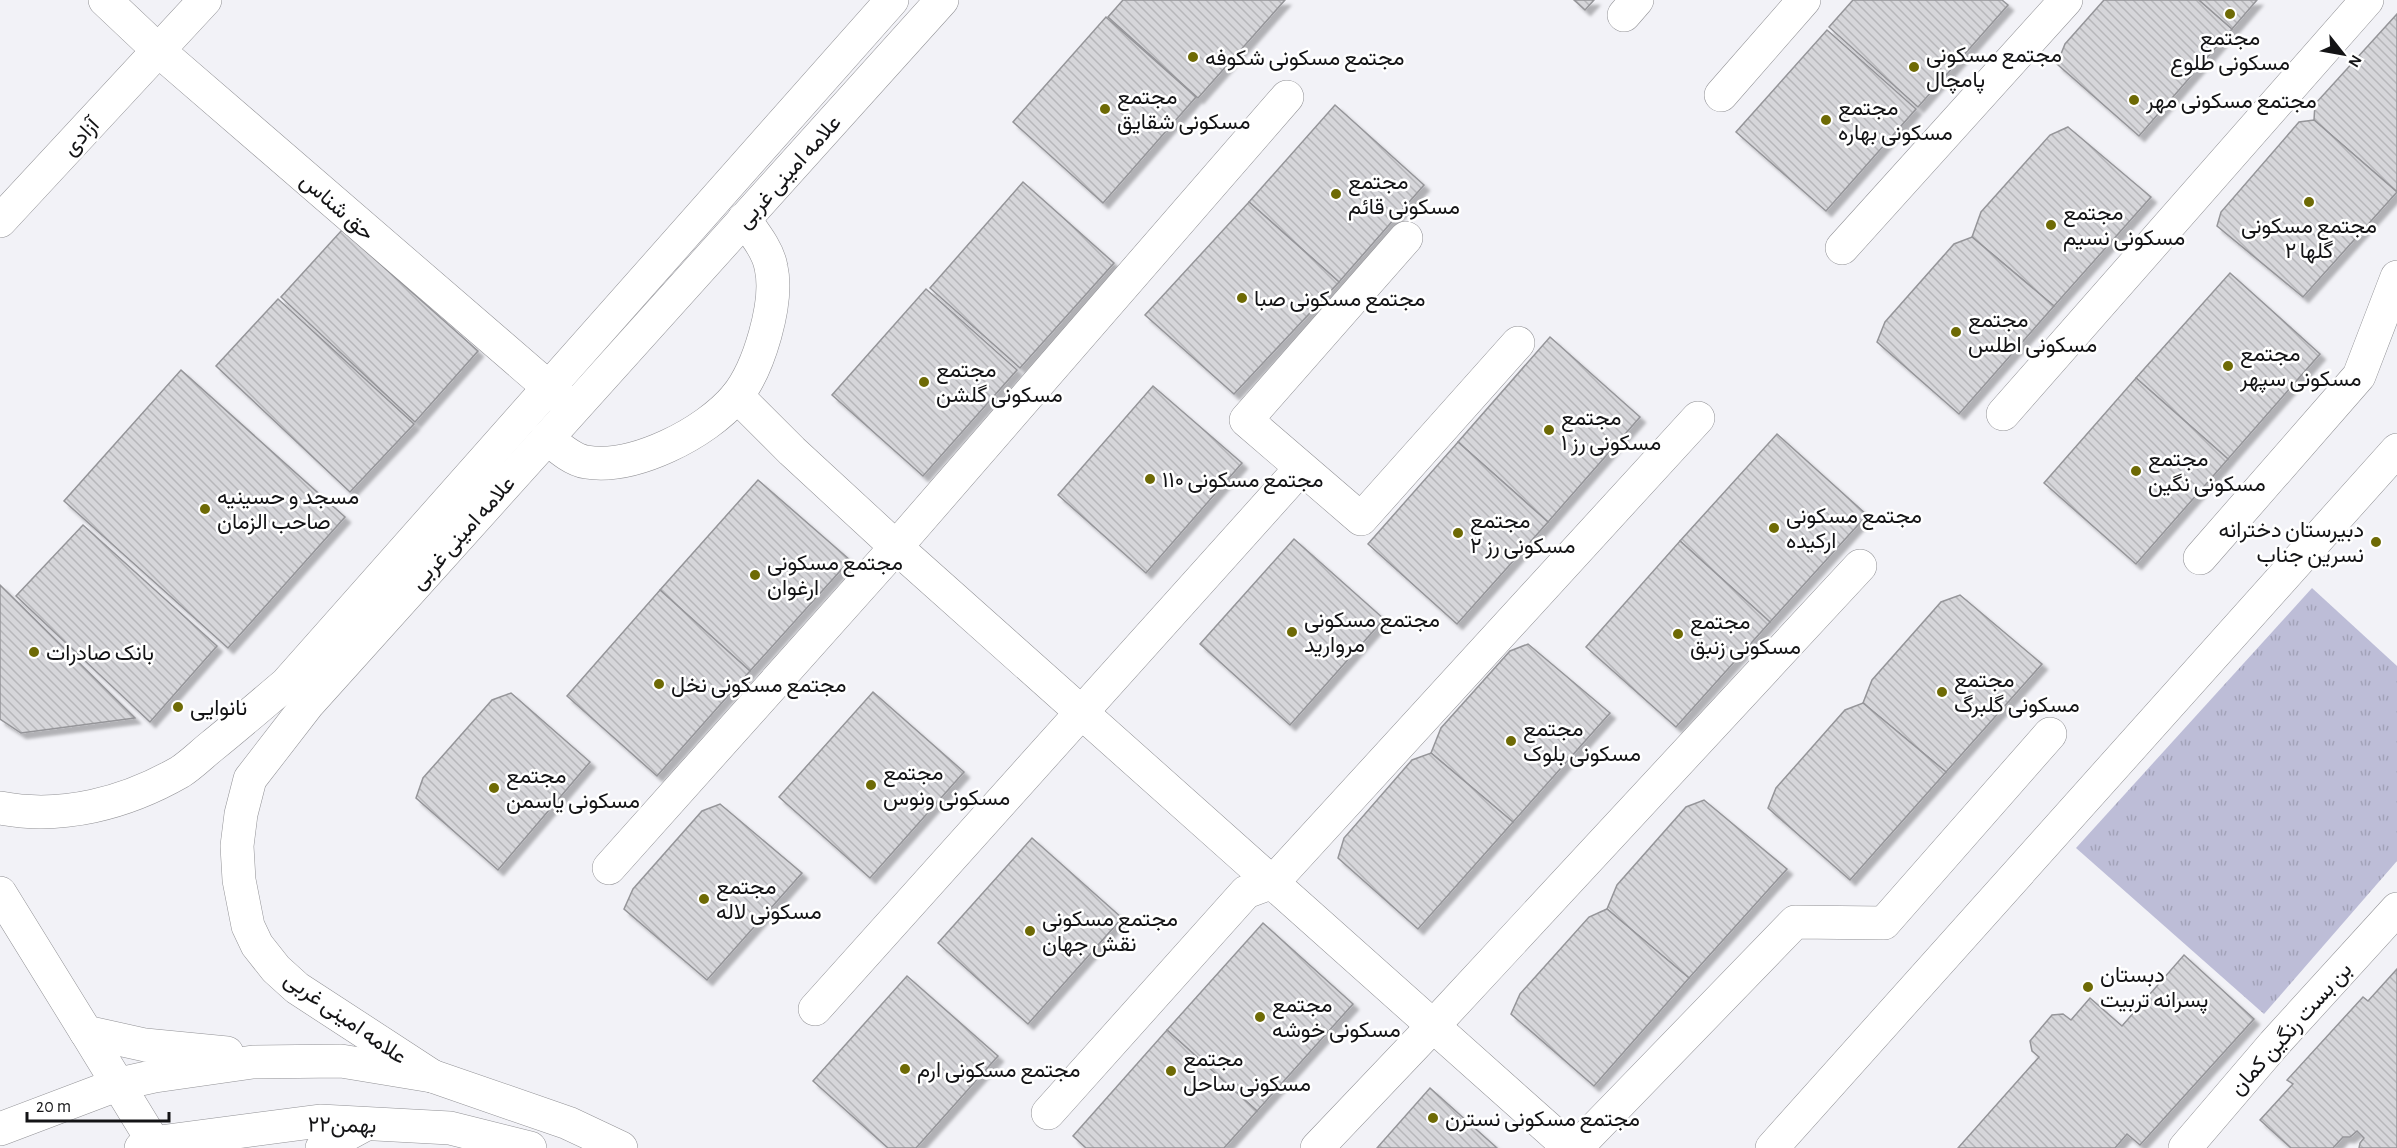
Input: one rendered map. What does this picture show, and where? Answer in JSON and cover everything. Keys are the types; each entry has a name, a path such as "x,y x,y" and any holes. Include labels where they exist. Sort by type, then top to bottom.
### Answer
{"street":[{"name":"حق شناس","path":"105,0 159,51 574,409"},
{"name":"آزادی","path":"0,221 205,0"},
{"name":"علامه امینی غربی","path":"0,808 39,812 66,811 113,801 148,788 182,771 286,684 892,0"},
{"name":"علامه امینی غربی","path":"432,1076 297,988 276,969 257,945 248,926 239,880 237,846 241,814 250,779 308,704 942,0"},
{"path":"1721,95 1804,0"},
{"path":"1842,248 2066,0"},
{"path":"2003,414 2367,0"},
{"path":"609,868 896,547 1287,97"},
{"path":"547,438 565,452 585,462 626,461 657,451 706,425 737,396 766,337 772,297 771,267 762,244 744,219"},
{"path":"1406,238 1246,420 1361,519 1518,343"},
{"path":"2200,558 2359,376 2397,277"},
{"path":"737,396 792,451 896,547 1570,1148"},
{"path":"1048,1113 1246,892 1273,882 1698,418"},
{"path":"1772,1148 2397,450"},
{"path":"815,1009 1301,468"},
{"path":"1317,1148 1860,566"},
{"path":"1576,1148 1795,922 1884,922 2050,734"},
{"path":"1,901 119,1084 150,1146"},
{"name":"بن بست رنگین کمان","path":"2185,1148 2274,1044 2397,909"},
{"path":"86,1032 145,1045 306,1061"},
{"path":"0,1129 119,1084 253,1062 341,1061 432,1076 568,1123 621,1148"},
{"name":"۲۲بهمن","path":"150,1146 320,1121 450,1128 530,1148"},
{"path":"322,1148 366,1124"}],"green space":[{"path":"2312,588 2397,666 2397,861 2264,1014 2076,848"}],"building":[{"name":"مجتمع مسکونی شکوفه","path":"1123,0 1285,0 1198,98 1108,17"},
{"path":"1574,0 1594,0 1585,10"},
{"name":"مجتمع مسکونی پامچال","path":"1853,0 2002,0 2008,5 1918,107 1829,27"},
{"name":"مجتمع مسکونی مهر","path":"2104,0 2199,0 2232,29 2139,136 2057,64 2065,44"},
{"name":"مجتمع مسکونی طلوع","path":"2199,0 2257,0 2232,29"},
{"path":"2397,14 2397,192 2314,120 2315,104"},
{"name":"مجتمع مسکونی شقایق","path":"1106,17 1196,97 1103,203 1013,122"},
{"name":"مجتمع مسکونی بهاره","path":"1827,30 1916,109 1826,211 1736,132"},
{"name":"مجتمع مسکونی قائم","path":"1335,105 1424,185 1339,282 1249,202"},
{"name":"مجتمع مسکونی گلها ۲","path":"2314,120 2397,192 2303,297 2217,226 2221,212 2299,122"},
{"name":"مجتمع مسکونی نسیم","path":"2068,127 2151,197 2054,306 1972,237 1981,212 2050,135"},
{"name":"مجتمع مسکونی گلشن","path":"1023,182 1114,263 1020,368 930,288"},
{"name":"مجتمع مسکونی صبا","path":"1249,202 1339,282 1234,394 1145,315"},
{"path":"342,230 478,351 415,422 281,297"},
{"name":"مجتمع مسکونی اطلس","path":"1972,237 2054,306 1959,414 1877,342 1885,322 1954,244"},
{"name":"مجتمع مسکونی سپهر","path":"2230,273 2320,354 2228,459 2136,378"},
{"name":"مجتمع مسکونی گلشن","path":"926,289 1017,370 923,476 832,395"},
{"path":"278,299 414,424 350,492 216,366"},
{"name":"مجتمع مسکونی رز ۱","path":"1550,337 1640,417 1548,522 1458,442"},
{"name":"مسجد و حسینیه صاحب الزمان","path":"181,370 345,517 228,648 64,501"},
{"name":"مجتمع مسکونی نگین","path":"2136,378 2228,459 2136,564 2044,483"},
{"name":"مجتمع مسکونی ۱۱۰","path":"1153,386 1242,463 1146,573 1058,495"},
{"name":"مجتمع مسکونی ارکیده","path":"1777,434 1867,515 1770,622 1680,541"},
{"name":"مجتمع مسکونی رز ۲","path":"1458,442 1548,522 1457,624 1368,544"},
{"name":"مجتمع مسکونی ارغوان","path":"758,480 850,560 750,671 660,590"},
{"path":"83,525 217,646 150,722 16,596"},
{"name":"مجتمع مسکونی مروارید","path":"1294,539 1384,619 1290,725 1200,644"},
{"name":"مجتمع مسکونی زنبق","path":"1680,541 1770,622 1676,727 1586,647"},
{"name":"بانک صادرات","path":"0,585 135,718 21,733 0,719"},
{"name":"مجتمع مسکونی نخل","path":"660,590 750,671 657,776 567,696"},
{"name":"مجتمع مسکونی گلبرگ","path":"1960,595 2042,664 1946,772 1863,703 1872,680 1941,602"},
{"name":"مجتمع مسکونی بلوک","path":"1528,644 1610,713 1513,822 1431,753 1441,728 1510,651"},
{"name":"مجتمع مسکونی ونوس","path":"873,692 964,772 870,878 779,797"},
{"name":"مجتمع مسکونی یاسمن","path":"511,693 590,762 498,870 416,798 423,778 492,700"},
{"name":"مجتمع مسکونی گلبرگ","path":"1863,703 1946,772 1850,880 1768,808 1776,788 1845,710"},
{"name":"مجتمع مسکونی بلوک","path":"1431,753 1513,822 1418,929 1338,858 1344,838 1412,760"},
{"path":"1704,800 1787,869 1689,978 1607,909 1617,885 1686,807"},
{"name":"مجتمع مسکونی لاله","path":"720,804 802,873 707,980 624,909 633,889 702,811"},
{"name":"مجتمع مسکونی نقش جهان","path":"1032,838 1122,918 1028,1024 938,943"},
{"path":"1607,909 1689,978 1594,1086 1511,1014 1520,994 1589,917"},
{"name":"مجتمع مسکونی خوشه","path":"1263,923 1353,1004 1257,1111 1167,1030"},
{"path":"2184,955 2254,1019 2140,1145 2127,1134 2115,1148 1958,1148 2039,1057 2032,1051 2030,1041 2052,1015 2063,1014 2071,1020 2090,998 2122,1026"},
{"path":"2397,969 2397,1148 2359,1148 2364,1138 2357,1131 2350,1137 2343,1137 2333,1148 2291,1148 2260,1120 2293,1084 2287,1080 2363,997 2368,1001"},
{"name":"مجتمع مسکونی ارم","path":"907,976 998,1056 916,1148 888,1148 813,1081"},
{"name":"مجتمع مسکونی ساحل","path":"1167,1030 1257,1111 1224,1148 1086,1148 1073,1136"},
{"name":"مجتمع مسکونی نسترن","path":"1430,1088 1497,1148 1377,1148"}],"place":[{"name":"مجتمع مسکونی طلوع","path":"2230,14"},
{"name":"مجتمع مسکونی شکوفه","path":"1193,57"},
{"name":"مجتمع مسکونی پامچال","path":"1914,67"},
{"name":"مجتمع مسکونی مهر","path":"2134,100"},
{"name":"مجتمع مسکونی شقایق","path":"1105,109"},
{"name":"مجتمع مسکونی بهاره","path":"1826,120"},
{"name":"مجتمع مسکونی قائم","path":"1336,194"},
{"name":"مجتمع مسکونی گلها ۲","path":"2309,202"},
{"name":"مجتمع مسکونی نسیم","path":"2051,225"},
{"name":"مجتمع مسکونی صبا","path":"1242,298"},
{"name":"مجتمع مسکونی اطلس","path":"1956,332"},
{"name":"مجتمع مسکونی سپهر","path":"2228,366"},
{"name":"مجتمع مسکونی گلشن","path":"924,382"},
{"name":"مجتمع مسکونی رز ۱","path":"1549,430"},
{"name":"مجتمع مسکونی نگین","path":"2136,471"},
{"name":"مجتمع مسکونی ۱۱۰","path":"1150,479"},
{"name":"مسجد و حسینیه صاحب الزمان","path":"205,509"},
{"name":"مجتمع مسکونی ارکیده","path":"1774,528"},
{"name":"مجتمع مسکونی رز ۲","path":"1458,533"},
{"name":"دبیرستان دخترانه نسرین جناب","path":"2376,542"},
{"name":"مجتمع مسکونی ارغوان","path":"755,575"},
{"name":"مجتمع مسکونی مروارید","path":"1292,632"},
{"name":"مجتمع مسکونی زنبق","path":"1678,634"},
{"name":"بانک صادرات","path":"34,652"},
{"name":"مجتمع مسکونی نخل","path":"659,684"},
{"name":"مجتمع مسکونی گلبرگ","path":"1942,692"},
{"name":"نانوایی","path":"178,707"},
{"name":"مجتمع مسکونی بلوک","path":"1511,741"},
{"name":"مجتمع مسکونی ونوس","path":"871,785"},
{"name":"مجتمع مسکونی یاسمن","path":"494,788"},
{"name":"مجتمع مسکونی لاله","path":"704,899"},
{"name":"مجتمع مسکونی نقش جهان","path":"1030,931"},
{"name":"دبستان پسرانه تربیت","path":"2088,987"},
{"name":"مجتمع مسکونی خوشه","path":"1260,1017"},
{"name":"مجتمع مسکونی ارم","path":"905,1069"},
{"name":"مجتمع مسکونی ساحل","path":"1171,1071"},
{"name":"مجتمع مسکونی نسترن","path":"1433,1118"}]}
